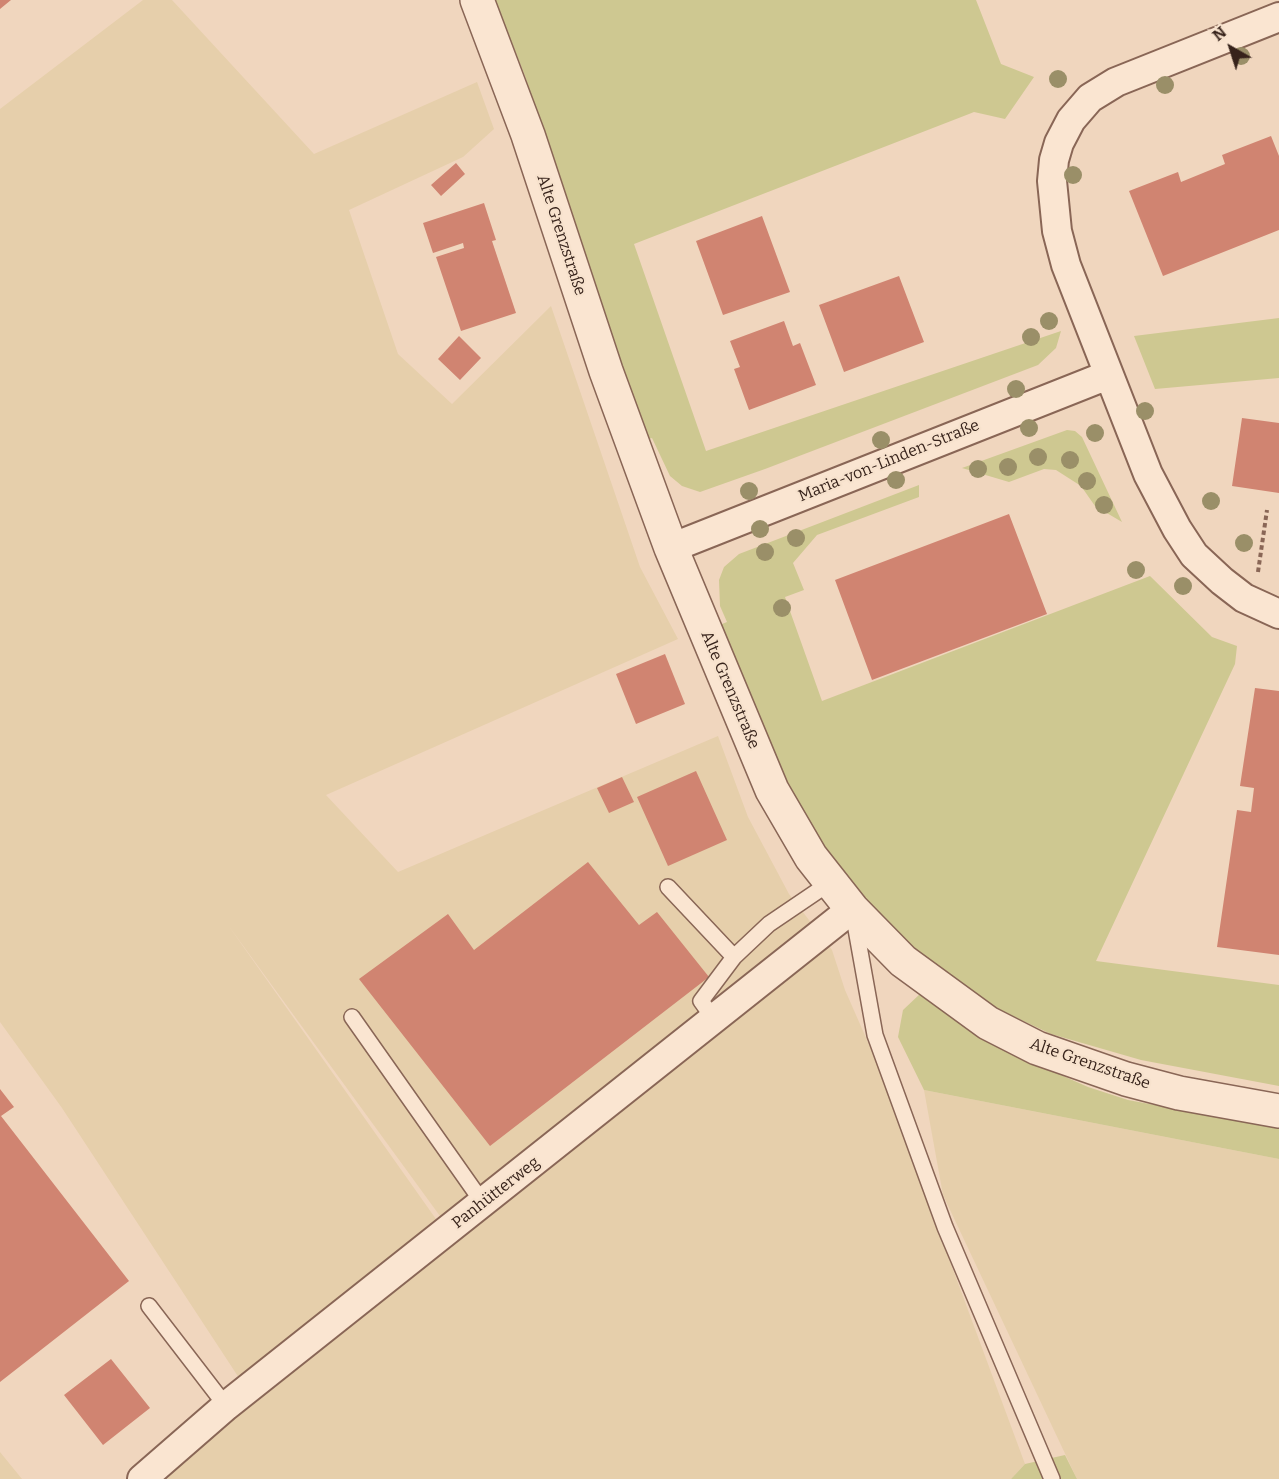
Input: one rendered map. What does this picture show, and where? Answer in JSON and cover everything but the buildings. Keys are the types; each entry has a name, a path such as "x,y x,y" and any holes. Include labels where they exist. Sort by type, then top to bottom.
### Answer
{"street":[{"name":"Alte Grenzstraße","path":"477,0 528,135 606,371 671,548 772,790 811,857 852,909 903,961 988,1023 1037,1048 1126,1079 1179,1093 1279,1111"},
{"path":"1279,17 1116,82 1090,98 1071,120 1059,143 1054,160 1052,181 1057,231 1066,265 1107,375 1148,474 1177,529 1206,568 1253,602 1279,614"},
{"name":"Maria-von-Linden-Straße","path":"671,548 1107,375"},
{"name":"Panhütterweg","path":"142,1479 226,1406 852,909"}],"lane":[{"path":"714,1019 701,1001 734,957 769,924 831,882"},
{"path":"668,887 734,957"},
{"path":"852,909 875,1035 945,1227 1053,1479"},
{"path":"352,1017 483,1203"},
{"path":"148,1306 226,1406"}],"path":[{"path":"1253,602 1267,510"}],"shaded area":[{"path":"143,0 172,0 314,154 477,82 494,129 463,157 349,210 398,354 452,404 551,306 640,567 678,639 326,795 398,872 718,736 748,817 789,894 832,950 845,990 874,1056 1025,1464 1011,1479 156,1479 456,1238 228,925 443,1229 243,1384 62,1108 0,1022 0,109"},
{"path":"495,0 976,0 1001,64 1034,77 1005,119 974,112 634,244 706,451 1061,331 1056,348 1038,365 765,469 700,492 682,486 670,476 652,438 643,441 525,76"},
{"path":"1279,318 1279,378 1155,389 1134,336"},
{"path":"1067,430 1075,431 1082,437 1122,522 1095,506 1081,486 1056,470 1044,469 1009,482 962,468"},
{"path":"919,485 919,497 817,535 793,563 804,590 785,597 822,701 1150,576 1212,637 1237,646 1235,664 1096,961 1279,985 1279,1086 1141,1060 1051,1034 1000,1010 917,953 864,897 820,842 784,779 717,626 727,622 720,606 719,580 724,567 739,554"},
{"path":"921,993 1034,1063 1088,1087 1128,1100 1279,1128 1279,1159 924,1090 898,1037 903,1010"},
{"path":"924,1090 1279,1159 1279,1479 1077,1479 943,1195"},
{"path":"0,1452 22,1479 0,1479"},
{"path":"1065,1455 1077,1479 1011,1479 1025,1464"}]}
